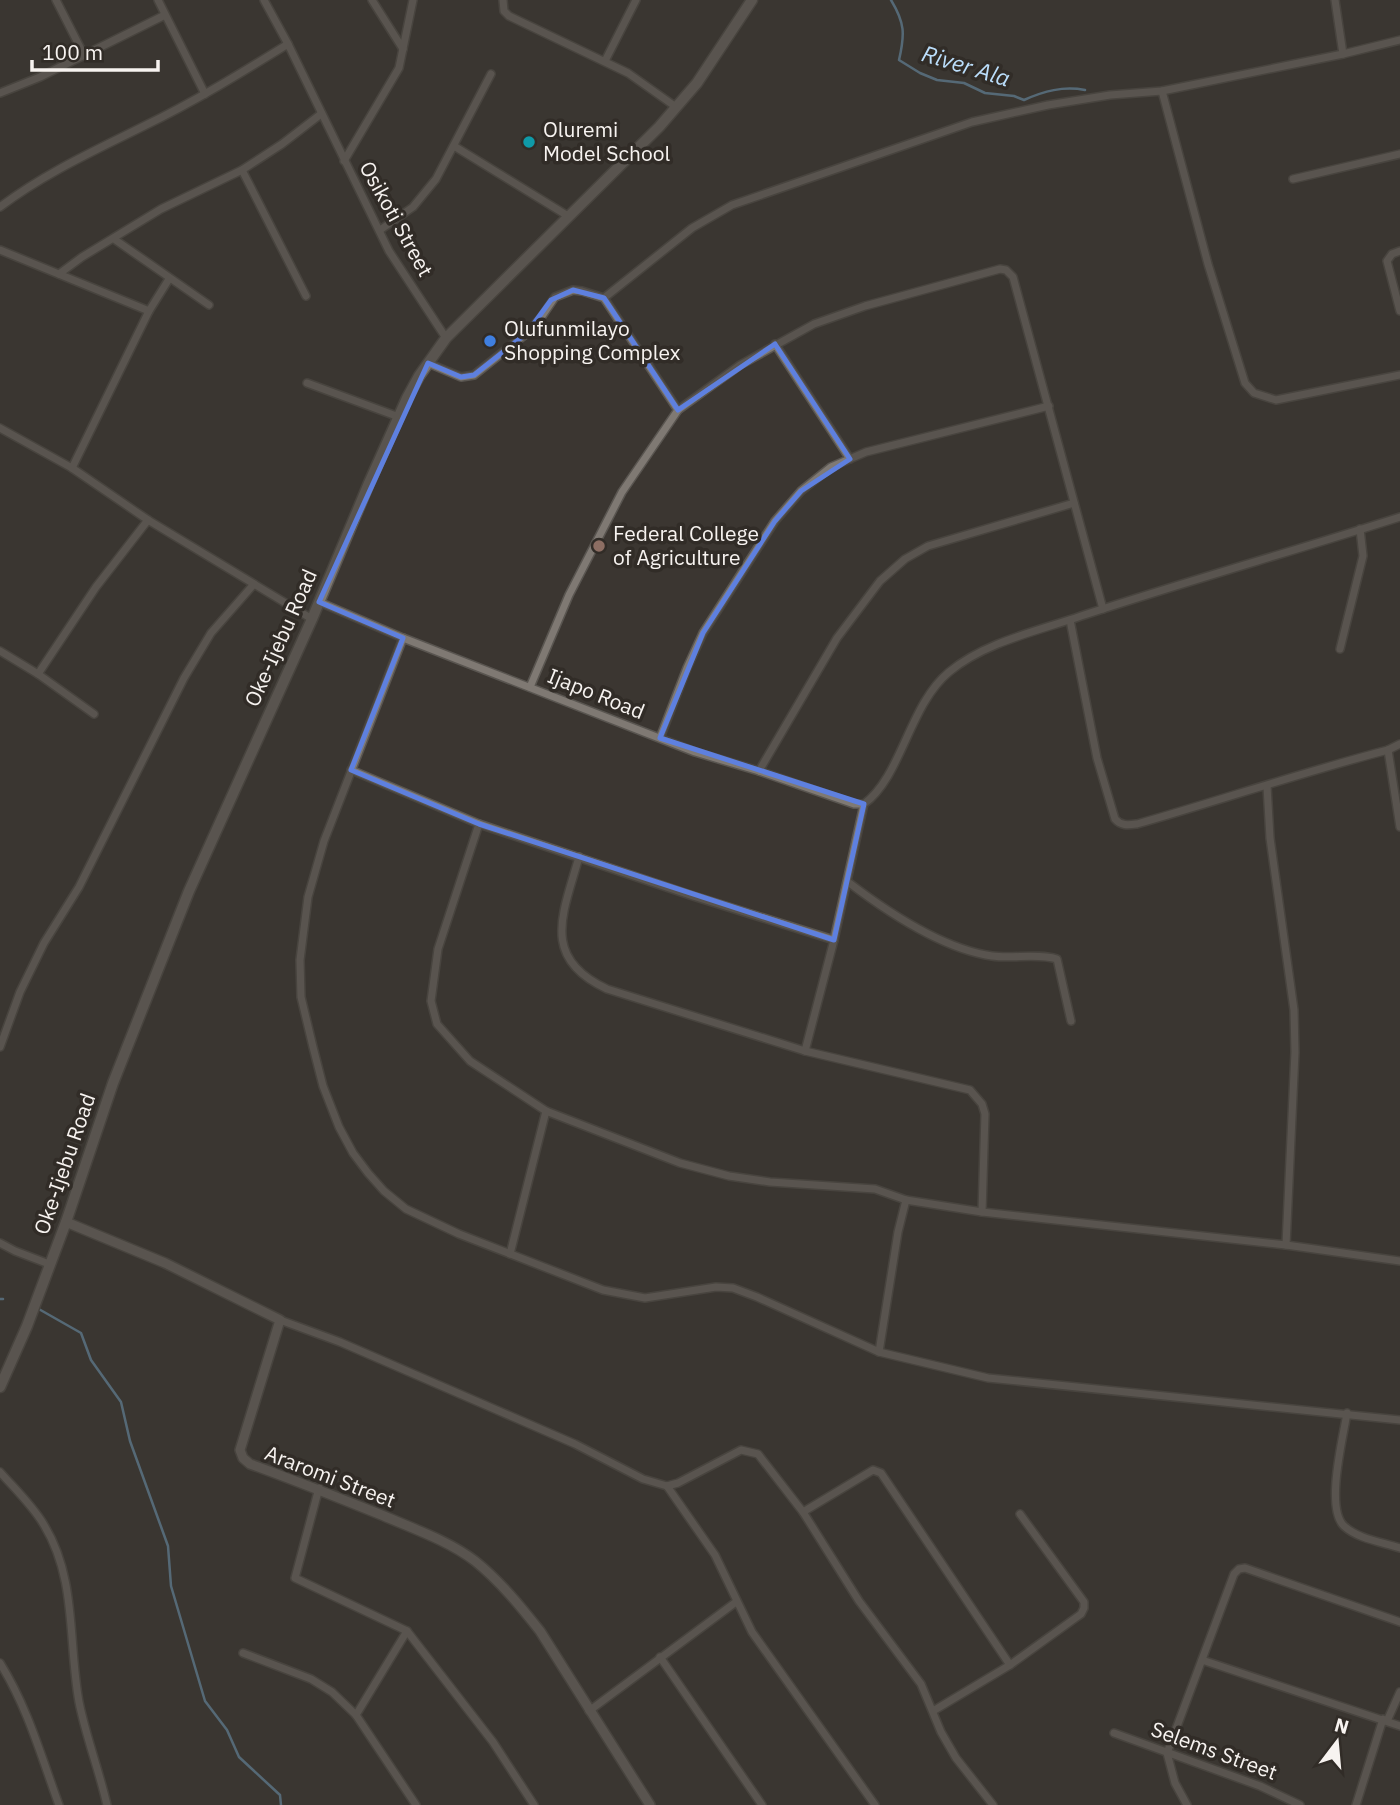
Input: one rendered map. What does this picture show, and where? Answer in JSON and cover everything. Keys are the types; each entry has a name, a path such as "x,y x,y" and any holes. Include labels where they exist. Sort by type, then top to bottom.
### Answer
{"main road":[{"name":"Oke-Ijebu Road","path":"0,1387 27,1326 113,1083 189,891 312,619 398,417 428,363 446,338 676,107 696,83 752,0"}],"street":[{"path":"56,0 84,55"},
{"path":"158,0 205,94"},
{"name":"Osikoti Street","path":"264,0 397,263 446,338"},
{"path":"372,0 403,49"},
{"path":"344,161 399,68 413,0"},
{"path":"503,0 504,11 509,16 605,61 676,107"},
{"path":"605,61 636,0"},
{"path":"1335,0 1343,54"},
{"path":"0,93 165,15"},
{"path":"604,298 692,228 732,205 988,117 1110,95 1162,91 1400,40"},
{"path":"0,207 27,186 69,162 205,94 288,44"},
{"path":"380,230 413,207 425,194 454,146 491,74"},
{"path":"1162,91 1208,264 1245,383 1254,393 1276,400 1400,375"},
{"path":"59,274 161,209 242,170 321,114"},
{"path":"454,146 568,216"},
{"path":"1293,179 1400,155"},
{"path":"242,170 306,296"},
{"path":"114,239 209,305"},
{"path":"0,250 149,311"},
{"path":"1400,251 1392,254 1387,261 1400,311"},
{"path":"530,687 569,595 622,492 678,410 740,365 814,324 865,306 1000,269 1006,270 1013,277 1103,609"},
{"path":"72,468 149,311 169,279"},
{"path":"428,363 461,377 474,375 540,320 555,297 573,290 604,298 678,410"},
{"path":"775,344 849,459"},
{"path":"307,383 398,417"},
{"path":"660,738 703,634 775,521 801,491 831,467 866,452 1049,406"},
{"path":"0,428 72,468 148,520 312,619"},
{"path":"760,771 837,638 880,581 905,559 928,546 1074,503"},
{"path":"805,1051 848,882 864,804 879,792 923,706 949,672 976,655 1007,641 1400,517"},
{"path":"38,674 96,587 148,520"},
{"path":"1340,649 1363,556 1360,530"},
{"path":"0,1047 20,992 44,943 79,887 184,678 211,633 254,584"},
{"name":"Ijapo Road","path":"319,602 403,638 695,752 760,771 854,804 864,804"},
{"path":"1070,620 1097,758 1115,819 1126,826 1267,786 1300,773 1388,750 1400,744"},
{"path":"403,638 324,841 308,897 300,960 301,997 323,1086 339,1127 353,1153 384,1191 407,1209 433,1223 552,1272 623,1295 645,1298 716,1287 733,1289 757,1297 879,1352 988,1378 1400,1420"},
{"path":"0,651 38,674 94,715"},
{"path":"1388,750 1400,827"},
{"path":"351,770 479,824 834,940"},
{"path":"1267,786 1270,838 1294,1010 1295,1052 1286,1245"},
{"path":"479,824 438,949 431,1001 437,1024 470,1061 546,1111 680,1163 729,1176 770,1182 875,1189 906,1200 982,1212 1286,1245 1400,1261"},
{"path":"579,856 565,906 562,932 564,950 571,964 588,980 616,992 805,1051 970,1090 977,1095 985,1114 982,1212"},
{"path":"848,882 897,917 971,951 992,956 1057,959 1071,1021"},
{"path":"510,1254 546,1111"},
{"path":"879,1352 898,1232 906,1200"},
{"path":"66,1222 165,1263 280,1320 575,1444 643,1479 667,1486 678,1483 741,1450 758,1454 803,1512 859,1601 921,1684 941,1732 956,1758 993,1805"},
{"path":"0,1243 49,1264"},
{"name":"Araromi Street","path":"280,1320 240,1450 243,1458 250,1464 318,1488 426,1534 472,1559 519,1605 540,1631 650,1805"},
{"path":"1347,1413 1334,1498 1336,1513 1342,1524 1355,1534 1400,1548"},
{"path":"803,1512 873,1470 881,1473 1010,1665"},
{"path":"0,1472 44,1524 61,1561 70,1602 74,1671 79,1703 107,1805"},
{"path":"667,1486 715,1555 752,1632 875,1805"},
{"path":"318,1488 295,1578 407,1632 493,1742 534,1805"},
{"path":"933,1711 1010,1665 1081,1614 1084,1608 1084,1602 1020,1514"},
{"path":"1187,1805 1175,1783 1167,1753 1234,1574 1239,1569 1245,1568 1400,1622"},
{"path":"589,1711 736,1602"},
{"path":"356,1715 407,1632"},
{"path":"243,1653 311,1679 332,1692 356,1715 416,1805"},
{"path":"660,1657 761,1805"},
{"path":"1202,1660 1400,1726"},
{"path":"0,1663 18,1693 46,1761 59,1805"},
{"path":"1356,1805 1385,1720 1400,1692"},
{"name":"Selems Street","path":"1114,1733 1260,1786 1300,1805"}],"highlighted area":[{"path":"573,290 604,298 678,410 775,344 850,459 801,491 775,521 703,633 660,738 864,804 834,940 479,824 351,770 403,638 319,602 428,363 461,377 474,375 527,333 551,300"}],"waterway":[{"name":"River Ala","path":"891,0 899,15 902,29 899,60 920,73 937,80 964,83 985,93 1014,96 1024,100 1054,90 1085,90"},
{"path":"37,1308 81,1333 91,1360 121,1402 130,1441 168,1546 171,1586 205,1701 227,1730 239,1757 280,1795 281,1805"}],"place":[{"name":"Oluremi Model School","path":"529,142"},
{"name":"Olufunmilayo Shopping Complex","path":"490,341"},
{"name":"Federal College of Agriculture","path":"599,546"}]}
